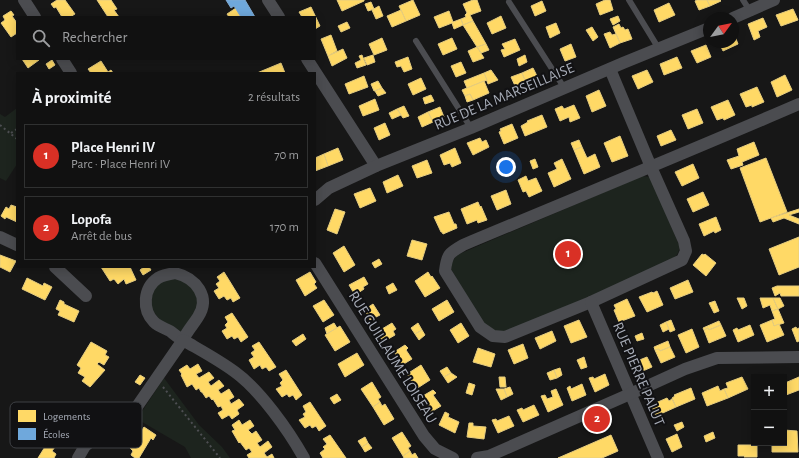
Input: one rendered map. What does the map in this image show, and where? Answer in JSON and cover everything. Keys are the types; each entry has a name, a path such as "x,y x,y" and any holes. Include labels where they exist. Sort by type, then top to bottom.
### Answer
{"street":[{"path":"24,0 34,16"},
{"path":"268,0 278,16"},
{"path":"739,16 774,0"},
{"name":"RUE DE LA MARSEILLAISE","path":"316,199 329,188 376,166 471,128 703,31"},
{"path":"63,60 70,72"},
{"path":"307,60 315,72"},
{"path":"610,69 651,167 684,241 686,251 682,260 591,302 505,337 493,336 480,327 445,271 446,260 451,252 463,245 651,167 799,104"},
{"path":"316,74 376,166"},
{"path":"0,237 16,245"},
{"name":"RUE GUILLAUME LOISEAU","path":"316,264 424,436 435,449 453,458"},
{"path":"56,268 86,296"},
{"path":"140,402 182,340 187,330 198,316 202,307 202,298 199,288 185,275 175,273 166,274 157,278 150,286 146,294 145,304 148,314 154,322 182,340 236,372 255,390 296,443 304,458"},
{"name":"RUE PIERRE PALUT","path":"591,302 658,458"},
{"path":"477,458 489,456 685,369 717,358 799,356"},
{"path":"78,458 84,448"}],"lane":[{"path":"629,0 659,49"},
{"path":"743,0 750,11"},
{"path":"510,2 565,89"},
{"path":"416,41 471,128"}],"path":[{"path":"0,125 16,138"},
{"path":"11,134 16,130"},
{"path":"156,380 220,458"}],"shaded area":[{"path":"16,109 16,166 6,181 0,178 0,114 5,117"},
{"path":"642,176 650,177 680,247 673,260 503,334 485,327 451,269 452,262 457,255"},
{"path":"177,276 196,291 198,303 193,315 180,333 160,320 151,308 153,293 156,285 164,280"},
{"path":"164,378 199,425 222,447 230,458 191,458 185,447 142,422 142,411"}],"building: Logements":[{"path":"57,0 65,0 75,14 72,16 61,16 56,7 54,8 51,4"},
{"path":"97,0 111,0 117,9 114,10 118,16 107,16"},
{"path":"337,0 364,0 364,1 342,11"},
{"path":"413,0 420,15 406,21 399,6"},
{"path":"477,0 481,11 470,15 473,21 463,25 461,19 466,17 465,15 467,13 463,4"},
{"path":"605,0 610,0 613,10 600,15 596,4"},
{"path":"707,0 710,6 699,10 695,1"},
{"path":"707,0 720,0 721,1 710,6"},
{"path":"542,1 546,11 535,16 531,6"},
{"path":"371,2 374,9 368,11 365,4"},
{"path":"669,3 675,15 659,22 654,10"},
{"path":"379,6 383,16 376,19 372,10"},
{"path":"311,7 315,16 301,16 299,12"},
{"path":"236,8 241,16 228,16 227,14"},
{"path":"793,9 798,20 781,26 776,15"},
{"path":"401,10 406,21 392,27 387,16"},
{"path":"11,11 14,15 12,16 16,22 16,34 11,37 1,23 5,20 3,16"},
{"path":"449,11 453,22 461,19 463,25 454,29 452,23 439,28 434,17"},
{"path":"501,16 506,28 492,34 487,23"},
{"path":"618,16 620,21 613,25 610,19"},
{"path":"316,18 320,26 316,28"},
{"path":"763,18 767,27 758,31 760,37 754,40 748,24"},
{"path":"473,21 486,44 477,47 463,25"},
{"path":"347,22 350,28 341,32 338,26"},
{"path":"556,23 560,33 550,38 546,27"},
{"path":"619,24 621,28 623,27 625,30 628,29 632,39 620,43 613,27"},
{"path":"592,27 598,37 593,41 586,30"},
{"path":"610,32 612,35 616,34 620,43 610,48 604,34"},
{"path":"331,35 337,51 328,56 321,39"},
{"path":"382,38 387,50 374,55 369,44"},
{"path":"452,38 457,49 443,55 438,44"},
{"path":"515,39 520,50 504,57 501,50 505,49 502,44"},
{"path":"486,44 489,50 481,53 477,47"},
{"path":"571,44 576,57 565,61 560,49"},
{"path":"703,46 703,48 707,48 711,57 697,63 691,51"},
{"path":"477,47 484,58 473,62 468,51"},
{"path":"722,48 729,48 723,51"},
{"path":"343,49 347,58 332,66 328,56"},
{"path":"362,55 366,65 357,68 355,63 361,60 359,56"},
{"path":"373,55 375,62 367,65 364,58"},
{"path":"525,55 527,62 519,66 517,59"},
{"path":"408,57 412,69 404,72 401,66 397,67 395,62"},
{"path":"677,57 682,68 664,75 660,64"},
{"path":"23,60 39,60 28,68"},
{"path":"52,60 55,65 49,69 46,64"},
{"path":"101,61 108,72 90,72 88,69"},
{"path":"461,62 466,73 456,77 451,66"},
{"path":"281,63 285,72 259,72"},
{"path":"533,68 538,78 526,83 522,73"},
{"path":"491,70 498,80 488,84 484,73"},
{"path":"647,70 653,82 638,89 632,76"},
{"path":"484,73 487,80 467,88 464,81"},
{"path":"522,73 526,83 516,88 511,77"},
{"path":"785,75 792,90 777,97 771,82"},
{"path":"364,76 368,87 349,94 345,84"},
{"path":"421,78 426,89 413,95 408,84"},
{"path":"378,81 382,88 374,91 371,84"},
{"path":"484,81 489,93 473,100 470,94 465,96 462,90"},
{"path":"757,87 764,102 752,107 752,105 746,107 740,94"},
{"path":"382,88 386,93 378,96 375,91"},
{"path":"599,90 606,106 592,112 586,96"},
{"path":"470,94 473,100 467,102 465,96"},
{"path":"431,95 434,101 425,104 423,98"},
{"path":"375,99 379,110 363,116 359,106"},
{"path":"728,100 735,115 724,120 723,118 717,120 711,107"},
{"path":"574,105 580,118 570,122 569,117 560,121 555,109 562,106 564,109"},
{"path":"404,106 409,116 403,118 397,109"},
{"path":"440,107 444,117 433,122 428,112"},
{"path":"397,109 401,115 392,119 389,113"},
{"path":"697,109 703,123 688,129 682,115"},
{"path":"428,112 433,122 422,127 418,117"},
{"path":"542,115 547,127 525,136 521,126 528,122 527,121"},
{"path":"385,123 390,135 379,140 374,128"},
{"path":"512,124 518,138 504,144 499,132 501,131 500,129"},
{"path":"671,130 676,140 661,146 657,136"},
{"path":"620,136 628,156 612,162 604,143"},
{"path":"480,138 482,142 486,140 489,147 473,155 467,143"},
{"path":"579,140 582,147 574,150 571,143"},
{"path":"754,142 759,155 742,162 743,165 731,169 727,160 739,156 737,149"},
{"path":"582,147 587,158 595,154 600,167 584,174 574,150"},
{"path":"338,148 343,160 328,166 324,154"},
{"path":"455,148 461,163 452,167 450,163 444,165 440,155"},
{"path":"324,154 328,166 316,171 316,158"},
{"path":"766,158 787,212 760,222 740,168"},
{"path":"535,159 538,167 533,169 530,161"},
{"path":"562,159 571,179 554,187 548,173 557,169 554,163"},
{"path":"427,160 432,173 417,178 412,166"},
{"path":"693,164 699,178 682,186 675,172"},
{"path":"398,175 403,186 387,193 383,182"},
{"path":"526,176 528,181 536,178 542,191 529,197 526,191 523,192 518,180"},
{"path":"370,188 376,201 360,208 354,194"},
{"path":"506,190 511,204 497,210 491,196"},
{"path":"703,192 709,205 693,212 687,199"},
{"path":"478,202 487,220 478,223 477,220 467,224 461,209"},
{"path":"11,205 16,207 16,222 6,217 5,219 1,216 6,207 9,209"},
{"path":"335,209 345,212 337,234 327,230"},
{"path":"799,209 799,212 789,215 799,219 799,224 784,218 773,222 771,218"},
{"path":"449,212 457,228 443,234 434,217"},
{"path":"716,217 721,230 715,233 714,231 704,236 699,224"},
{"path":"799,237 799,267 779,275 769,249"},
{"path":"412,240 427,244 422,260 407,256"},
{"path":"344,246 355,265 344,272 333,253"},
{"path":"702,254 705,254 716,263 706,276 693,265"},
{"path":"0,255 16,261 10,272 0,267"},
{"path":"379,259 382,264 375,268 372,263"},
{"path":"102,268 130,268 136,280 126,284 124,279 118,284 114,279 110,281"},
{"path":"143,268 150,268 151,270 143,275 140,270"},
{"path":"224,272 240,298 233,302 231,298 227,300 224,296 219,299 214,291 219,288 216,284 220,281 217,277"},
{"path":"310,272 316,282 314,284 317,288 305,296 296,280"},
{"path":"428,272 440,288 425,297 415,281"},
{"path":"364,277 368,284 363,287 364,289 355,295 349,285"},
{"path":"27,278 43,286 44,283 52,287 45,300 22,289"},
{"path":"688,280 693,292 675,299 670,288"},
{"path":"393,283 397,290 389,294 386,287"},
{"path":"777,286 799,286 799,296 781,296 780,293 775,296 772,288"},
{"path":"657,291 663,305 647,312 639,297"},
{"path":"737,298 744,298 747,306 742,309"},
{"path":"760,298 773,298 778,309 772,311 770,305 763,308"},
{"path":"773,298 780,298 784,306 778,309"},
{"path":"627,299 635,316 619,322 614,310 616,309 614,305"},
{"path":"60,300 64,302 64,304 79,311 74,322 58,315 60,311 56,309"},
{"path":"324,300 334,315 323,322 313,306"},
{"path":"447,300 454,312 439,321 432,309"},
{"path":"715,301 719,311 714,313 709,303"},
{"path":"373,304 380,315 370,320 364,310"},
{"path":"778,309 784,323 774,326 772,320 775,319 772,311"},
{"path":"232,313 248,337 241,342 238,337 234,339 232,336 227,339 222,331 227,328 225,325 228,322 225,317"},
{"path":"579,320 587,337 571,343 564,326"},
{"path":"671,320 675,330 670,332 666,322"},
{"path":"772,320 774,326 779,324 784,335 767,342 760,325"},
{"path":"719,321 721,325 709,330 708,328 704,330 703,328"},
{"path":"666,322 669,329 663,332 660,325"},
{"path":"334,323 337,328 327,334 325,328"},
{"path":"392,323 396,329 393,331 395,335 383,342 377,332"},
{"path":"418,323 422,330 415,334 411,328"},
{"path":"461,323 469,336 458,343 450,330"},
{"path":"721,325 726,336 709,343 704,330 708,328 709,330"},
{"path":"750,325 754,335 738,342 733,330 737,328 738,330"},
{"path":"340,326 350,342 335,351 325,335"},
{"path":"796,327 797,329 799,328 799,341 797,342 792,329"},
{"path":"692,329 699,347 686,353 678,335"},
{"path":"422,330 425,335 419,340 415,334"},
{"path":"552,331 556,341 540,349 535,338"},
{"path":"642,333 644,339 637,341 635,336"},
{"path":"303,334 306,339 296,346 292,341"},
{"path":"668,341 670,347 660,351 659,349 655,350 654,347"},
{"path":"91,342 107,351 105,355 109,357 104,365 99,362 97,364 105,370 90,387 82,381 85,377 78,373 81,368 77,365"},
{"path":"259,342 276,367 269,371 266,367 262,369 260,365 254,369 249,360 254,357 251,353 255,350 252,346"},
{"path":"523,344 528,358 514,364 508,350"},
{"path":"405,345 408,348 406,350 412,359 402,365 394,352"},
{"path":"670,347 675,357 661,363 655,350 659,349 660,351"},
{"path":"478,348 495,354 491,367 473,362"},
{"path":"357,353 364,365 345,377 338,364"},
{"path":"584,357 587,367 581,369 577,360"},
{"path":"647,357 652,367 638,373 632,361 636,358 637,361"},
{"path":"198,364 202,371 196,374 199,378 209,372 214,378 208,382 211,386 219,380 224,386 218,390 221,394 229,389 234,397 229,400 231,404 239,399 244,405 237,410 239,414 232,419 229,415 222,419 218,413 223,410 221,406 218,407 209,396 206,398 199,388 196,390 192,384 187,387 179,370 187,365 190,369"},
{"path":"421,365 430,380 416,389 407,374"},
{"path":"447,367 451,373 444,377 440,371"},
{"path":"560,368 562,375 557,378 554,370"},
{"path":"286,370 302,395 296,400 293,395 289,397 287,394 282,397 276,389 282,386 280,383 283,380 279,374"},
{"path":"554,370 557,378 550,380 547,373"},
{"path":"451,373 457,377 448,383 444,377"},
{"path":"605,374 609,385 595,392 589,378 593,377 594,379"},
{"path":"140,375 145,378 140,385 135,382"},
{"path":"499,377 505,377 506,387 500,387"},
{"path":"742,377 748,389 728,398 724,389 728,388 726,383"},
{"path":"799,377 799,390 787,395 787,382"},
{"path":"372,382 381,397 378,399 380,402 373,407 361,389"},
{"path":"469,383 475,385 472,395 466,393"},
{"path":"582,384 586,395 572,401 567,388 570,386 571,389"},
{"path":"718,386 720,391 724,389 728,398 707,406 702,393"},
{"path":"510,387 513,394 507,397 504,389"},
{"path":"691,388 695,399 676,407 672,398 675,396 674,395"},
{"path":"496,389 504,389 507,397 501,400"},
{"path":"556,389 563,405 548,412 541,396 545,395 547,399 553,397 551,391"},
{"path":"433,390 436,393 433,395 441,406 431,412 421,397"},
{"path":"337,394 341,400 334,404 330,398"},
{"path":"667,398 669,401 672,399 676,407 656,416 651,405"},
{"path":"310,402 326,426 319,431 316,426 312,428 310,425 305,428 299,420 305,417 303,414 306,412 303,406"},
{"path":"380,402 382,406 385,404 394,419 384,425 373,407"},
{"path":"534,405 539,415 523,422 517,410 522,408 523,410"},
{"path":"445,412 449,414 448,417 459,422 455,433 439,425"},
{"path":"509,416 514,426 498,433 492,420 496,419 497,421"},
{"path":"239,420 242,425 250,420 254,426 248,430 252,434 256,431 262,440 257,443 260,447 268,441 272,447 264,453 267,457 272,454 274,458 249,458 247,455 252,452 249,448 246,450 240,442 239,443 232,431 235,430 232,425"},
{"path":"682,422 684,427 677,431 674,425"},
{"path":"469,423 473,423 473,426 486,427 484,439 467,437"},
{"path":"144,427 156,435 153,440 151,438 139,458 135,458 131,455 133,451 130,448 142,448 142,430"},
{"path":"787,430 797,431 798,452 772,452 772,446 787,446"},
{"path":"402,432 411,446 408,448 410,451 403,456 392,438"},
{"path":"713,432 715,438 706,442 704,436"},
{"path":"677,434 682,447 672,452 666,439"},
{"path":"330,435 346,458 323,458 320,453 325,449 323,447 327,444 323,439"},
{"path":"611,435 618,451 602,458 558,458"},
{"path":"365,437 368,443 362,447 358,441"},
{"path":"368,443 372,448 365,452 362,447"},
{"path":"738,445 757,446 757,457 738,456"},
{"path":"44,448 54,448 52,451 56,454 54,458 38,458"},
{"path":"410,451 412,455 415,453 418,458 404,458 403,456"}],"building: Écoles":[{"path":"226,0 245,0 254,16 240,16 234,6 231,8"}],"place":[{"name":"Place Henri IV","path":"568,254"},
{"name":"Lopofa","path":"597,419"}]}
